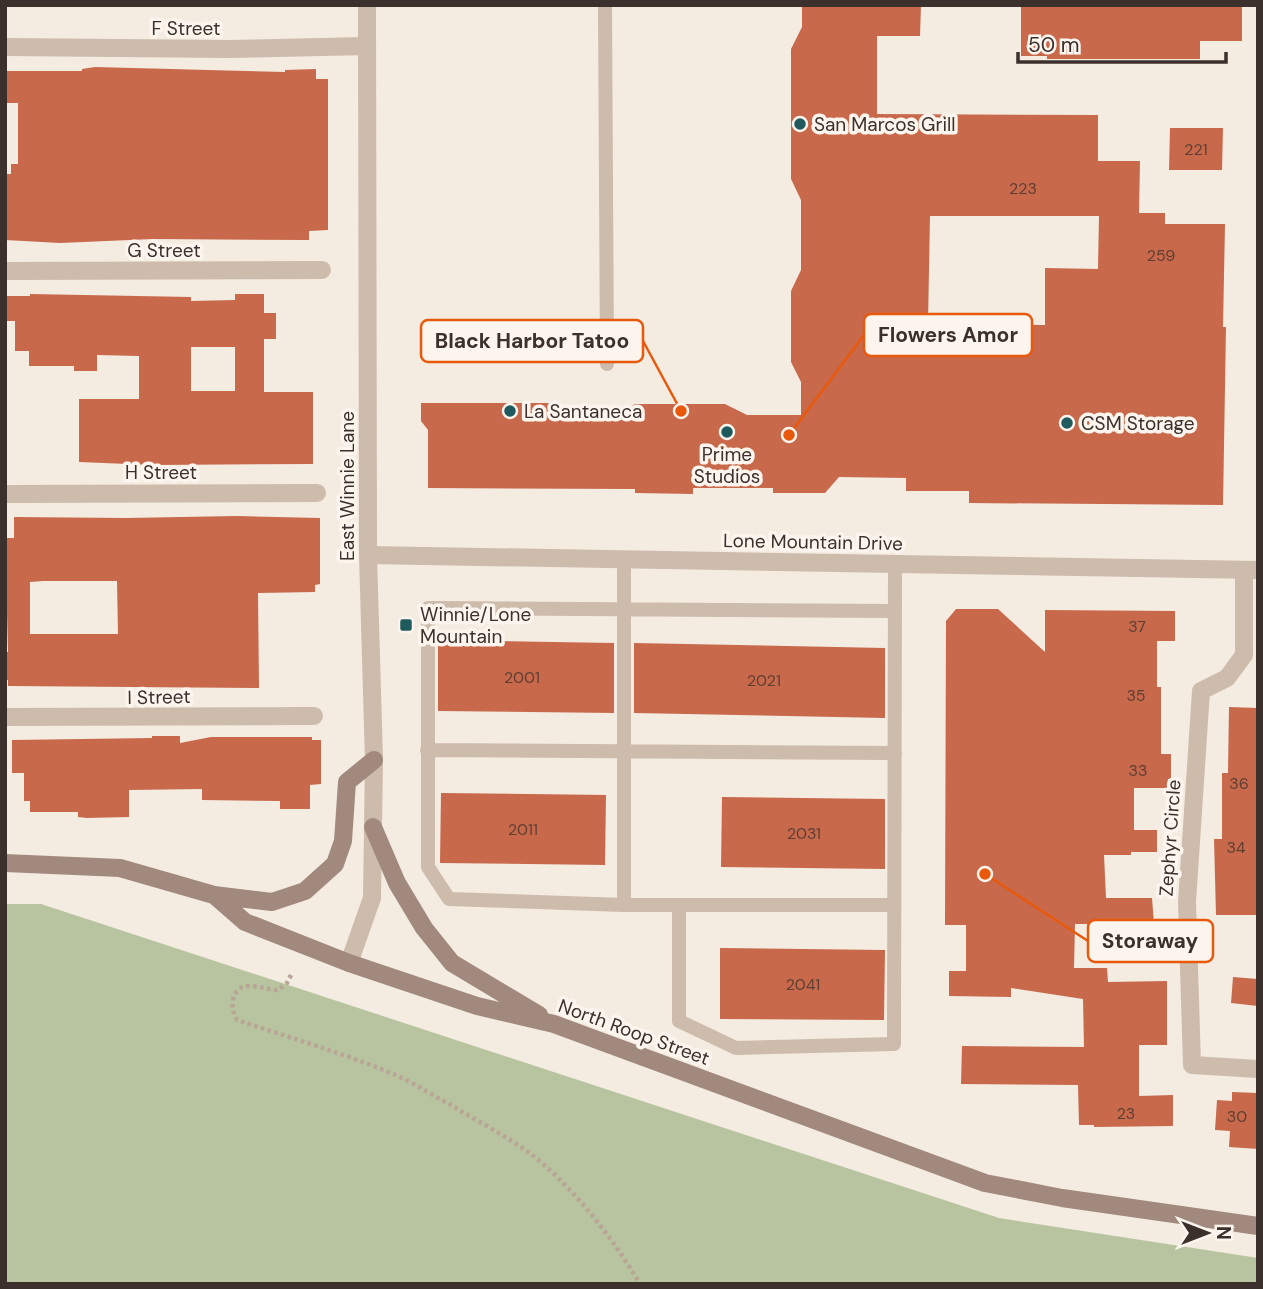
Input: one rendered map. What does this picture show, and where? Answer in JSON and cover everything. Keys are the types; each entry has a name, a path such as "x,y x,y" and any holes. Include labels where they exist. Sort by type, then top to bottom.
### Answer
{"main road":[{"path":"214,895 272,902 305,891 335,864 343,841 347,782 373,760"},
{"path":"373,827 397,883 424,928 453,963 554,1024"},
{"name":"North Roop Street","path":"5,863 120,868 214,895 245,922 349,963 477,1006 554,1024 985,1183 1062,1198 1258,1226"}],"street":[{"name":"East Winnie Lane","path":"349,963 372,898 367,5"},
{"name":"F Street","path":"5,47 228,49 367,46"},
{"name":"G Street","path":"5,271 322,270"},
{"name":"H Street","path":"5,495 317,493"},
{"name":"Lone Mountain Drive","path":"368,555 1251,570"},
{"name":"Zephyr Circle","path":"1251,570 1244,655 1227,678 1200,691 1187,902 1192,1065 1258,1069"},
{"name":"I Street","path":"5,717 314,716"}],"lane":[{"path":"605,5 607,364"},
{"path":"624,559 624,905"},
{"path":"679,905 679,1021 736,1048 894,1044 895,565"},
{"path":"894,905 624,905 449,899 428,867 427,750 428,608 895,611"},
{"path":"427,750 895,753"}],"path":[{"path":"291,975 287,983 278,990 250,985 237,992 232,998 233,1014 237,1020 401,1077 530,1154 561,1182 591,1216 621,1253 640,1284"}],"green space":[{"path":"5,904 41,904 999,1218 1258,1258 1258,1284 5,1284"}],"building":[{"path":"802,5 921,5 920,36 877,36 877,114 1098,115 1098,161 1140,161 1139,213 1165,213 1165,224 1225,224 1223,505 969,503 969,491 906,491 906,478 839,477 825,493 773,493 773,488 693,488 693,494 635,493 635,489 428,488 428,430 421,421 421,403 553,403 575,416 615,416 635,404 725,404 747,415 801,415 801,382 791,362 791,291 801,270 801,200 791,179 791,49 802,27","holes":["930,216 1099,216 1098,269 1045,268 1045,325 928,324"]},
{"path":"1021,5 1242,5 1242,41 1200,41 1200,59 1047,59 1047,56 1021,56"},
{"path":"95,67 285,72 316,69 316,79 328,79 328,230 309,231 309,240 153,239 60,243 5,240 5,174 11,174 11,164 18,164 18,103 5,103 5,71 82,71"},
{"path":"1170,128 1223,128 1222,170 1169,170"},
{"path":"235,294 264,294 264,313 276,313 276,339 264,339 264,392 313,392 313,464 153,465 79,462 79,399 139,399 139,356 97,355 97,371 74,371 74,366 29,366 29,351 15,351 15,321 5,321 5,296 191,297 191,301 235,300","holes":["191,347 235,347 235,391 191,391"]},
{"path":"14,517 320,518 320,584 315,585 315,592 258,593 259,688 8,686 8,680 5,680 5,652 8,652 5,538 14,538","holes":["117,581 118,634 30,634 30,582"]},
{"path":"956,609 998,609 1045,652 1045,610 1175,611 1175,641 1157,641 1157,687 1161,687 1161,754 1171,754 1171,779 1168,779 1167,788 1134,788 1134,830 1157,830 1157,852 1104,855 1106,898 1152,898 1154,924 1075,924 1074,968 1107,968 1108,982 1167,981 1167,1045 1139,1045 1139,1096 1173,1095 1173,1126 1079,1125 1078,1085 961,1084 962,1046 1084,1047 1083,999 1011,988 1011,997 949,996 949,971 966,971 966,925 945,925 946,621"},
{"path":"438,640 614,643 614,713 438,711"},
{"path":"634,643 885,648 885,718 634,713"},
{"path":"1229,707 1258,708 1258,915 1216,915 1214,839 1222,839 1222,773 1228,773"},
{"path":"180,736 180,743 211,737 312,737 312,740 321,740 321,784 310,785 310,809 280,809 280,801 202,800 202,789 129,790 129,817 87,818 78,817 78,812 30,812 30,801 24,801 24,773 12,773 12,740"},
{"path":"441,793 606,795 605,865 440,863"},
{"path":"722,797 885,799 885,869 721,867"},
{"path":"720,948 885,950 884,1020 720,1019"},
{"path":"1233,977 1258,979 1258,1006 1231,1003"},
{"path":"1232,1092 1258,1093 1258,1149 1229,1147 1230,1131 1215,1130 1217,1100 1232,1101"}],"place":[{"name":"San Marcos Grill","path":"800,124"},
{"name":"La Santaneca","path":"510,411"},
{"name":"Black Harbor Tatoo","path":"681,411"},
{"name":"CSM Storage","path":"1067,423"},
{"name":"Prime Studios","path":"727,432"},
{"name":"Flowers Amor","path":"789,435"},
{"name":"Winnie/Lone Mountain","path":"406,625"},
{"name":"Storaway","path":"985,874"}]}
